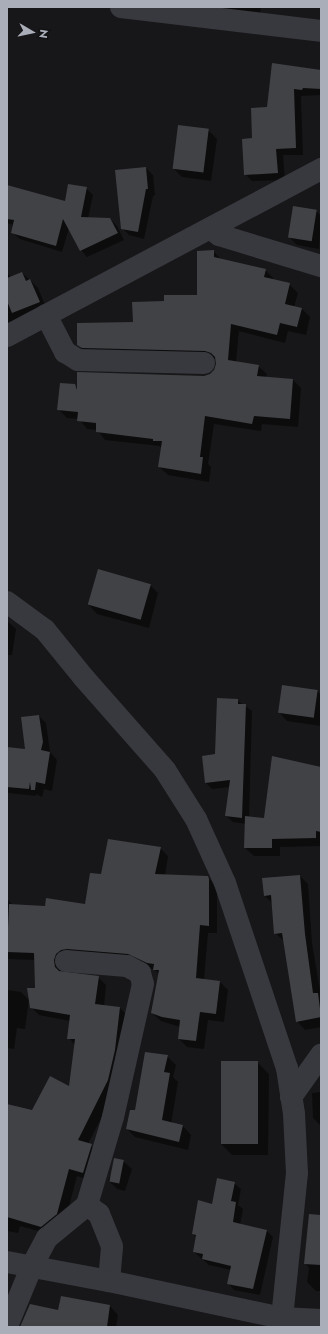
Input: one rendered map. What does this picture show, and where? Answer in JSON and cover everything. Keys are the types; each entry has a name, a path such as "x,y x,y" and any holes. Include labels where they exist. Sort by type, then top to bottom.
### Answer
{"street":[{"path":"121,7 321,31"},
{"path":"7,336 321,169"},
{"path":"210,229 219,235 321,266"},
{"path":"46,315 65,352 78,360 204,363"},
{"path":"7,602 45,630 84,678 165,770 196,819 225,882 287,1068 291,1097 297,1173 282,1318"},
{"path":"7,1326 32,1266 47,1238 88,1205 113,1116 143,984 140,973 127,966 66,961"},
{"path":"291,1097 321,1054"},
{"path":"88,1205 99,1214 112,1247 109,1281"},
{"path":"7,1262 109,1281 282,1318 321,1320"}],"building":[{"path":"272,63 321,70 321,89 294,89 296,148 276,149 278,173 244,175 242,139 252,138 251,108 267,107"},
{"path":"178,125 209,129 203,172 173,169"},
{"path":"146,167 148,189 146,189 138,232 121,229 115,170"},
{"path":"68,184 87,187 81,217 110,218 118,233 80,251 63,219 56,246 11,233 14,220 7,219 7,185 65,201"},
{"path":"293,206 317,210 312,241 288,238"},
{"path":"214,250 214,257 266,269 264,277 290,283 285,304 302,308 297,327 280,323 277,335 231,324 228,360 259,365 257,376 293,379 290,419 254,416 252,424 205,416 200,457 203,457 201,474 158,467 162,441 153,441 153,439 96,432 96,423 77,421 78,412 57,410 60,383 75,384 77,390 77,372 204,376 210,374 214,370 216,364 215,357 211,353 205,351 82,348 77,345 77,323 133,322 132,302 164,301 164,295 197,295 197,251"},
{"path":"22,272 26,281 30,279 40,302 12,313 7,301 7,278"},
{"path":"98,569 151,584 141,620 88,605"},
{"path":"282,685 318,690 314,718 278,713"},
{"path":"217,698 238,699 238,704 246,704 242,818 225,816 230,780 205,783 202,756 215,754"},
{"path":"39,715 43,742 41,750 50,752 45,784 36,782 35,790 31,790 30,782 29,789 7,787 7,747 25,749 21,717"},
{"path":"272,756 321,767 321,832 316,831 316,838 272,839 272,848 244,848 245,816 264,818"},
{"path":"108,839 161,847 155,874 208,876 209,926 200,925 196,978 220,981 216,1014 200,1012 196,1041 178,1039 180,1020 162,1017 151,1013 159,970 153,970 154,964 147,963 128,954 67,949 61,950 56,954 54,960 55,967 59,971 99,976 95,1004 120,1007 115,1050 108,1080 78,1140 92,1144 83,1173 69,1169 57,1214 41,1227 7,1217 7,1104 32,1110 50,1076 69,1086 75,1039 67,1039 70,1015 30,1008 27,988 35,988 34,953 7,952 9,904 45,906 46,898 85,904 90,873 101,874"},
{"path":"300,875 305,934 313,993 318,993 321,1017 296,1022 282,933 274,934 271,895 264,896 262,878"},
{"path":"145,1052 168,1055 164,1072 170,1073 162,1120 183,1125 179,1142 126,1129 130,1110 135,1110"},
{"path":"221,1061 258,1061 258,1144 221,1144"},
{"path":"114,1158 124,1160 119,1183 109,1182"},
{"path":"217,1178 235,1182 231,1201 236,1202 233,1222 267,1230 253,1289 227,1284 231,1266 202,1259 203,1254 193,1252 196,1235 192,1234 198,1200 212,1204"},
{"path":"309,1214 321,1215 321,1265 304,1264"},
{"path":"61,1296 110,1305 107,1327 20,1327 30,1304 58,1310"}]}
